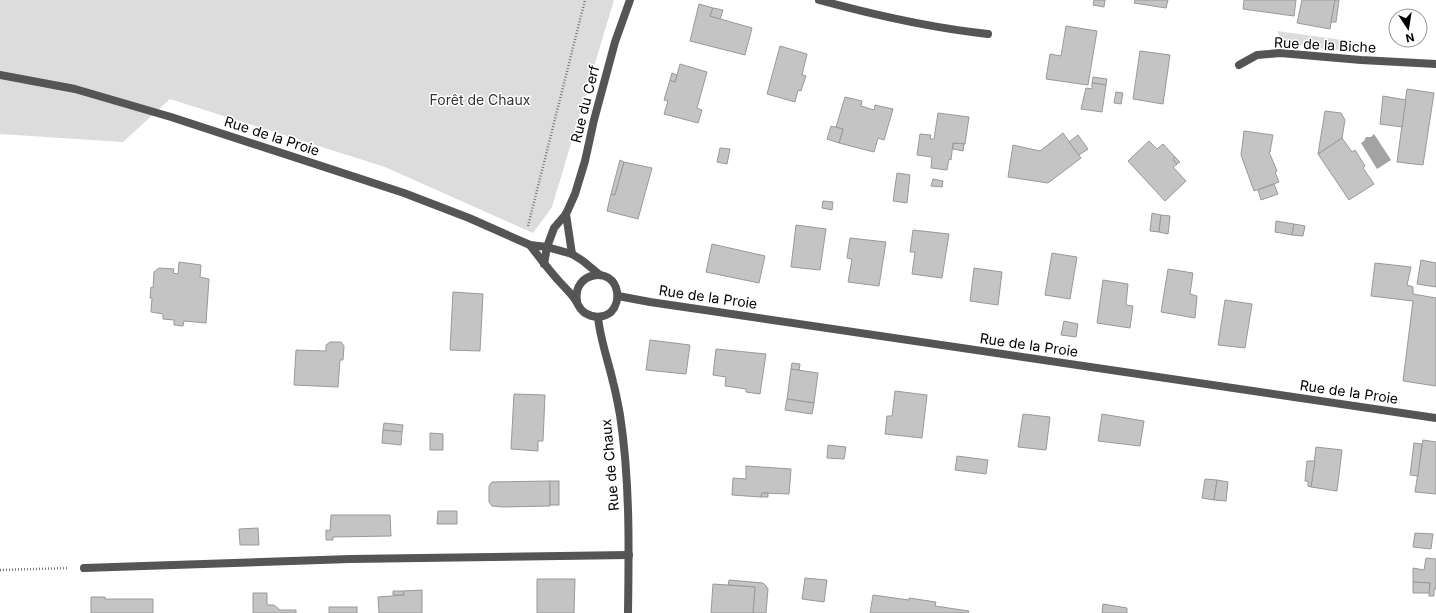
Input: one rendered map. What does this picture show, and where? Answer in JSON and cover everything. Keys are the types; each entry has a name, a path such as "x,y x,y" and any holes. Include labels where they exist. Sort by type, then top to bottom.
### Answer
{"street":[{"name":"Rue du Cerf","path":"544,264 547,247 554,228 566,214 577,187 615,42 630,0"},
{"path":"819,0 952,30 988,34"},
{"name":"Rue de la Biche","path":"1239,64 1256,55 1280,52 1361,60 1436,64"},
{"name":"Rue de la Proie","path":"0,74 75,89 171,117 404,193 469,218 527,244 547,247 572,254 600,275"},
{"path":"566,214 572,254"},
{"path":"527,244 577,301 582,311 598,317 610,312 616,305 618,296 617,290 611,280 600,275 591,276 583,280 576,292 577,301"},
{"name":"Rue de la Proie","path":"618,296 650,302 1436,418"},
{"name":"Rue de Chaux","path":"598,317 599,332 614,383 620,415 625,473 629,554 628,613"},
{"path":"84,568 350,559 629,554"}],"path":[{"path":"527,244 585,0"},
{"path":"0,570 84,568"}],"green space":[{"name":"Forêt de Chaux","path":"0,0 614,0 552,207 533,233 385,167 170,99 123,142 0,134"},
{"path":"1277,31 1364,43 1350,50 1315,48 1287,42 1282,39"}],"shaded area":[{"path":"1374,134 1391,160 1377,169 1361,143 1366,137 1371,137"}],"building":[{"path":"1094,0 1105,0 1104,7 1093,5"},
{"path":"1135,0 1168,0 1166,8 1134,3"},
{"path":"1244,0 1296,0 1294,16 1243,9"},
{"path":"1302,0 1335,0 1330,29 1297,23"},
{"path":"1335,0 1339,0 1336,22 1331,22"},
{"path":"699,4 713,8 710,16 752,28 745,55 690,41"},
{"path":"713,8 723,10 720,19 710,16"},
{"path":"1066,26 1097,31 1088,85 1046,79 1050,54 1061,56"},
{"path":"780,46 807,54 802,75 806,76 801,91 798,90 795,102 767,94"},
{"path":"1140,51 1170,55 1163,104 1133,99"},
{"path":"680,64 707,72 697,108 702,110 698,123 664,114 668,101 664,100 670,80 675,82"},
{"path":"672,73 677,75 675,82 670,80"},
{"path":"1093,77 1107,79 1106,85 1092,83"},
{"path":"1092,83 1106,85 1102,112 1081,109 1086,88 1092,89"},
{"path":"1407,89 1434,93 1423,165 1397,162"},
{"path":"1116,92 1123,93 1121,104 1114,103"},
{"path":"1383,96 1406,100 1402,127 1380,124"},
{"path":"845,97 862,101 861,106 874,110 875,105 893,109 884,140 878,138 874,152 839,143 843,129 836,127"},
{"path":"1325,111 1341,113 1345,120 1342,138 1318,154"},
{"path":"938,113 969,117 965,144 953,143 951,160 949,159 947,170 931,168 932,157 917,155 920,134 931,135 930,139 934,139"},
{"path":"831,126 843,129 839,143 827,139"},
{"path":"1244,131 1273,135 1269,152 1277,171 1275,172 1279,182 1254,191 1241,155"},
{"path":"1063,133 1081,158 1048,183 1008,177 1013,145 1040,151"},
{"path":"1078,135 1088,149 1079,155 1069,142"},
{"path":"1342,138 1352,152 1355,150 1365,166 1363,168 1374,184 1349,200 1318,154"},
{"path":"1149,141 1157,149 1163,144 1175,157 1173,159 1177,164 1173,167 1186,181 1165,201 1128,161"},
{"path":"953,143 964,144 963,151 953,149"},
{"path":"720,148 730,149 727,164 717,162"},
{"path":"1175,157 1180,162 1177,164 1173,159"},
{"path":"620,160 624,162 615,195 611,194"},
{"path":"624,162 652,168 638,219 607,211 611,194 615,195"},
{"path":"897,173 910,175 907,203 893,201"},
{"path":"933,179 943,181 942,187 931,186"},
{"path":"1274,184 1278,194 1261,200 1258,190"},
{"path":"823,201 833,202 832,210 822,208"},
{"path":"1152,213 1161,215 1159,232 1150,231"},
{"path":"1161,215 1170,216 1168,234 1159,232"},
{"path":"1276,221 1294,224 1292,235 1275,232"},
{"path":"1294,224 1305,226 1303,236 1292,235"},
{"path":"796,225 826,229 820,270 791,267"},
{"path":"913,230 949,234 942,278 912,274 915,252 910,252"},
{"path":"850,238 886,242 879,286 848,282 852,259 847,258"},
{"path":"712,244 765,256 759,283 706,272"},
{"path":"1052,253 1077,257 1070,299 1045,295"},
{"path":"1421,260 1436,263 1436,287 1417,284"},
{"path":"179,262 201,265 200,277 209,279 206,323 184,321 183,326 174,325 174,320 163,319 163,314 151,312 152,298 150,298 151,287 153,288 154,272 159,268 174,269 173,273 178,274"},
{"path":"1375,263 1411,267 1407,285 1413,287 1413,294 1436,298 1436,386 1403,381 1413,301 1371,296"},
{"path":"974,268 1002,272 998,305 970,301"},
{"path":"1168,269 1193,273 1190,294 1197,296 1195,318 1161,312"},
{"path":"1103,280 1128,284 1126,305 1133,306 1130,328 1097,323"},
{"path":"453,292 483,294 480,351 450,350"},
{"path":"1225,300 1252,304 1245,348 1218,345"},
{"path":"1064,321 1078,324 1076,337 1061,335"},
{"path":"650,340 690,345 686,374 646,370"},
{"path":"330,342 341,342 344,346 343,360 340,360 338,387 294,385 296,350 326,351 326,345"},
{"path":"716,349 766,354 760,394 746,392 746,389 725,386 726,377 713,375"},
{"path":"792,363 800,364 799,371 791,369"},
{"path":"791,369 818,373 814,403 787,399"},
{"path":"895,391 927,395 922,438 885,434 887,416 892,416"},
{"path":"514,394 545,395 543,441 538,441 538,451 511,449"},
{"path":"787,399 814,403 812,414 785,410"},
{"path":"1023,414 1050,417 1046,450 1018,447"},
{"path":"1102,414 1144,421 1140,446 1098,441"},
{"path":"384,423 403,425 402,432 383,430"},
{"path":"383,430 402,432 401,445 382,443"},
{"path":"430,433 443,434 443,450 430,450"},
{"path":"1423,440 1436,442 1436,494 1415,492"},
{"path":"1414,443 1422,444 1418,476 1410,475"},
{"path":"828,445 846,447 844,459 827,458"},
{"path":"1316,447 1342,450 1337,491 1311,487"},
{"path":"957,456 988,460 986,474 955,470"},
{"path":"1307,461 1315,461 1311,487 1308,486 1308,481 1305,481"},
{"path":"746,466 791,469 789,494 762,493 761,497 732,495 733,478 746,479"},
{"path":"1205,479 1217,480 1214,500 1202,498"},
{"path":"1217,480 1228,482 1226,501 1214,500"},
{"path":"550,481 550,506 503,507 492,506 489,502 489,486 492,482"},
{"path":"550,481 559,481 559,505 550,505"},
{"path":"762,493 768,493 768,497 761,497"},
{"path":"438,511 457,511 457,524 437,524"},
{"path":"331,515 390,515 391,536 333,537 333,540 326,540 326,530 330,531"},
{"path":"258,528 259,545 240,545 239,529"},
{"path":"1415,533 1433,534 1431,549 1413,547"},
{"path":"1426,558 1436,559 1436,589 1434,589 1434,596 1429,596 1430,583 1413,582 1413,568 1424,570"},
{"path":"805,578 827,580 824,602 802,599"},
{"path":"537,579 575,579 574,613 537,613"},
{"path":"729,580 763,583 768,589 766,613 753,613 755,587 728,585"},
{"path":"1413,582 1430,583 1429,593 1413,593"},
{"path":"713,584 755,587 753,613 711,613"},
{"path":"422,590 422,613 379,613 378,597 404,595 403,591"},
{"path":"393,591 403,591 404,595 393,595"},
{"path":"253,593 267,593 267,605 274,605 280,610 296,610 296,613 253,613"},
{"path":"873,595 936,602 935,606 969,611 968,613 870,613"},
{"path":"91,597 105,597 105,599 153,599 153,613 91,613"},
{"path":"1103,604 1127,608 1127,613 1102,613"},
{"path":"329,607 357,607 357,613 329,613"}]}
